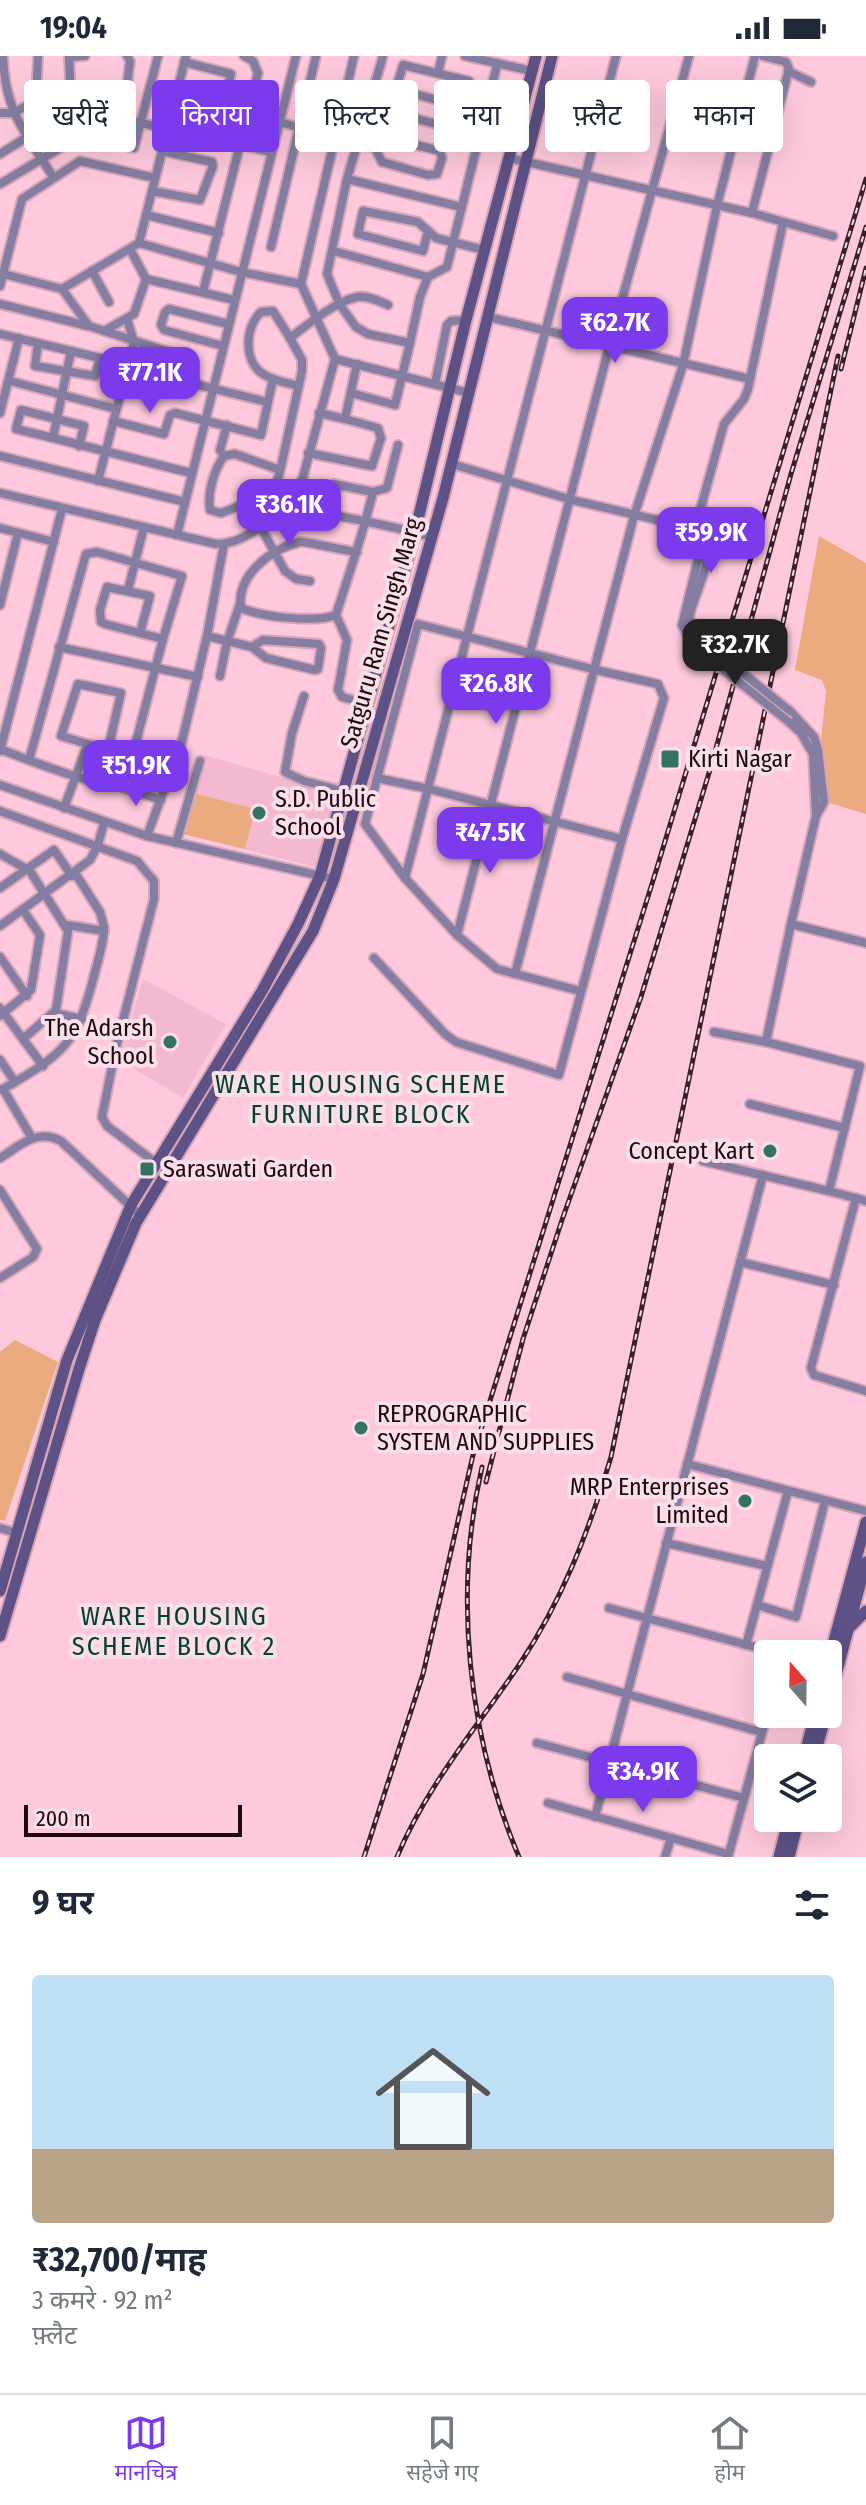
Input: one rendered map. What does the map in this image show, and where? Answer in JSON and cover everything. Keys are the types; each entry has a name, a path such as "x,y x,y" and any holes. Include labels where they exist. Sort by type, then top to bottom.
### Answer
{"main road":[{"name":"Satguru Ram Singh Marg","path":"0,1591 67,1360 131,1205 262,991 320,876 415,532 466,320 536,56"},
{"name":"Satguru Ram Singh Marg","path":"0,1636 91,1332 140,1215 313,931 334,879 413,622 552,56"},
{"path":"842,1642 858,1589 866,1522"},
{"path":"860,1574 866,1562"},
{"path":"841,1640 858,1589"},
{"path":"847,1630 866,1611"},
{"path":"779,1857 785,1832"},
{"path":"789,1857 795,1832"}],"street":[{"path":"0,113 13,113 36,101 38,56"},
{"path":"70,80 69,56 85,56"},
{"path":"127,56 130,61 128,80"},
{"path":"0,184 80,136 134,148 158,56"},
{"path":"244,56 253,61 258,73 256,80"},
{"path":"295,126 279,122 296,56"},
{"path":"311,80 316,56"},
{"path":"348,80 354,56"},
{"path":"376,80 383,56"},
{"path":"438,73 442,56"},
{"path":"465,56 532,71"},
{"path":"405,878 616,56"},
{"path":"457,935 572,500 609,347 689,56"},
{"path":"515,974 634,516 683,365 717,206 755,56"},
{"path":"752,213 788,71 786,62 763,56"},
{"path":"2,57 2,89 24,130"},
{"path":"180,80 185,59 231,74 229,80"},
{"path":"403,65 438,73 469,81 464,103 459,106 396,89 403,65"},
{"path":"493,80 497,65"},
{"path":"788,71 811,82"},
{"path":"136,121 152,125"},
{"path":"388,138 440,151 442,158 437,174 428,175 382,162 375,148 388,138"},
{"path":"0,154 24,141"},
{"path":"271,247 295,148"},
{"path":"37,152 53,177"},
{"path":"62,289 139,243 162,152"},
{"path":"152,191 200,200 213,166 212,162 167,152"},
{"path":"203,292 237,152"},
{"path":"177,535 271,152"},
{"path":"294,510 335,359 301,284 330,152"},
{"path":"355,152 327,274 340,305 361,331 410,343"},
{"path":"351,393 395,405 420,297 428,277 447,267 474,152"},
{"path":"509,158 752,213 833,236"},
{"path":"0,286 22,199 53,177 80,161 155,178"},
{"path":"347,179 461,207"},
{"path":"428,231 423,251 358,234 363,211 418,222 436,238 484,250"},
{"path":"146,215 219,233"},
{"path":"766,1042 816,816 813,754 801,733 697,642 682,625 701,548 694,532 724,424 744,399 750,379 783,223"},
{"path":"139,243 241,272 301,284"},
{"path":"104,331 134,314 146,279 130,249"},
{"path":"334,251 428,277"},
{"path":"92,271 109,302"},
{"path":"1,273 62,289 89,326"},
{"path":"146,279 234,300"},
{"path":"290,338 315,319 355,297 362,296 388,305"},
{"path":"0,304 89,326 185,357 184,381 267,402"},
{"path":"223,346 164,330 161,325 169,309 228,324"},
{"path":"224,456 208,502 210,510 221,513 247,503 277,482 299,386 302,360 273,311 257,315 249,340 249,354 259,371 273,379 299,386"},
{"path":"488,317 750,379"},
{"path":"98,481 134,342 127,319"},
{"path":"435,384 447,325 451,321 466,320"},
{"path":"0,334 19,338 100,358 95,376 35,366 38,343"},
{"path":"0,413 19,338"},
{"path":"53,438 71,351"},
{"path":"335,359 469,393"},
{"path":"345,419 357,364"},
{"path":"113,421 164,434 172,413 261,435 273,379"},
{"path":"10,381 116,409"},
{"path":"79,446 84,426 21,410 16,429 79,446 191,473"},
{"path":"308,453 372,466 381,438 378,428 319,413"},
{"path":"224,456 220,450 227,425"},
{"path":"324,515 334,484 373,492 387,488 398,445"},
{"path":"224,456 235,454 280,470"},
{"path":"0,456 185,502"},
{"path":"452,464 694,532"},
{"path":"367,704 342,697 338,690 347,640 336,615 373,492"},
{"path":"0,493 224,544 294,510 432,537"},
{"path":"247,503 259,529 289,575 310,581"},
{"path":"62,509 0,750 161,800"},
{"path":"128,590 144,527"},
{"path":"0,528 54,542"},
{"path":"0,605 18,533"},
{"path":"220,676 249,572 275,554 301,542 357,552"},
{"path":"147,836 182,741 207,636 224,544"},
{"path":"29,760 86,554 97,552 135,562 182,576 122,787"},
{"path":"140,633 150,596 107,587 99,619 105,624 163,639"},
{"path":"240,603 243,610 285,617 324,619 336,615"},
{"path":"374,958 456,1042 559,1075 622,839 664,698 658,684 413,622 365,824 405,878 457,935 497,969 580,991"},
{"path":"207,636 252,647 266,658 318,669 319,644 263,640 252,647"},
{"path":"697,642 790,711 814,737 824,802 816,816"},
{"path":"59,647 198,677"},
{"path":"78,684 121,693 108,750 87,746 61,736 78,684"},
{"path":"304,696 292,733 285,772 304,781 343,791"},
{"path":"64,808 87,746"},
{"path":"176,843 200,761"},
{"path":"377,778 622,839"},
{"path":"0,785 147,836 334,879"},
{"path":"0,811 137,861 154,881 154,899 115,1052 102,1117 107,1126 156,1163"},
{"path":"0,926 90,860 104,823"},
{"path":"0,888 54,850 100,912 104,931 82,1019 66,1045 43,1066 1,1090 32,1138"},
{"path":"0,854 27,869 67,925 68,938 54,1013 23,1039"},
{"path":"23,910 40,935 33,984 27,996 1,1013 43,1066"},
{"path":"791,924 866,943"},
{"path":"67,925 104,931"},
{"path":"0,957 27,996"},
{"path":"54,1013 82,1019"},
{"path":"714,1032 863,1067 829,1191"},
{"path":"0,1060 15,1082"},
{"path":"750,1104 845,1128"},
{"path":"0,1158 32,1138 49,1135 61,1141 140,1215"},
{"path":"703,1161 861,1200 811,1373 866,1391"},
{"path":"595,1817 763,1175"},
{"path":"0,1190 37,1249 33,1257 0,1278"},
{"path":"740,1262 834,1285"},
{"path":"687,1464 866,1511"},
{"path":"746,1645 788,1491"},
{"path":"757,1605 798,1616 825,1501"},
{"path":"0,1528 17,1533"},
{"path":"666,1543 767,1566"},
{"path":"609,1608 754,1647"},
{"path":"567,1677 761,1732"},
{"path":"548,1803 728,1856 762,1728"},
{"path":"537,1743 744,1798"},
{"path":"665,1857 671,1838"}],"shaded area":[{"path":"819,536 866,563 866,814 826,802 821,741 826,691 822,680 795,670"},
{"name":"S.D. Public School","path":"204,755 336,793 315,867 183,834"},
{"path":"193,793 255,809 245,849 183,834"},
{"name":"The Adarsh School","path":"143,979 226,1024 183,1098 119,1060"},
{"path":"15,1340 58,1362 5,1521 0,1520 0,1352"}],"railway":[{"path":"364,1857 423,1674 473,1455 656,871 866,179"},
{"path":"486,1482 523,1339 641,997 712,763 791,474 866,227"},
{"path":"841,369 866,268"},
{"path":"397,1857 437,1782 519,1665 548,1616 584,1538 611,1457 838,356"},
{"path":"482,1467 468,1565 470,1665 488,1763 519,1857"}],"place":[{"name":"Kirti Nagar","path":"670,759"},
{"name":"S.D. Public School","path":"259,813"},
{"name":"The Adarsh School","path":"170,1042"},
{"name":"Concept Kart","path":"770,1151"},
{"name":"Saraswati Garden","path":"147,1169"},
{"name":"REPROGRAPHIC SYSTEM AND SUPPLIES","path":"361,1428"},
{"name":"MRP Enterprises Limited","path":"745,1501"}],"district":[{"name":"WARE HOUSING SCHEME FURNITURE BLOCK","path":"361,1099"},
{"name":"WARE HOUSING SCHEME BLOCK 2","path":"174,1631"}]}
